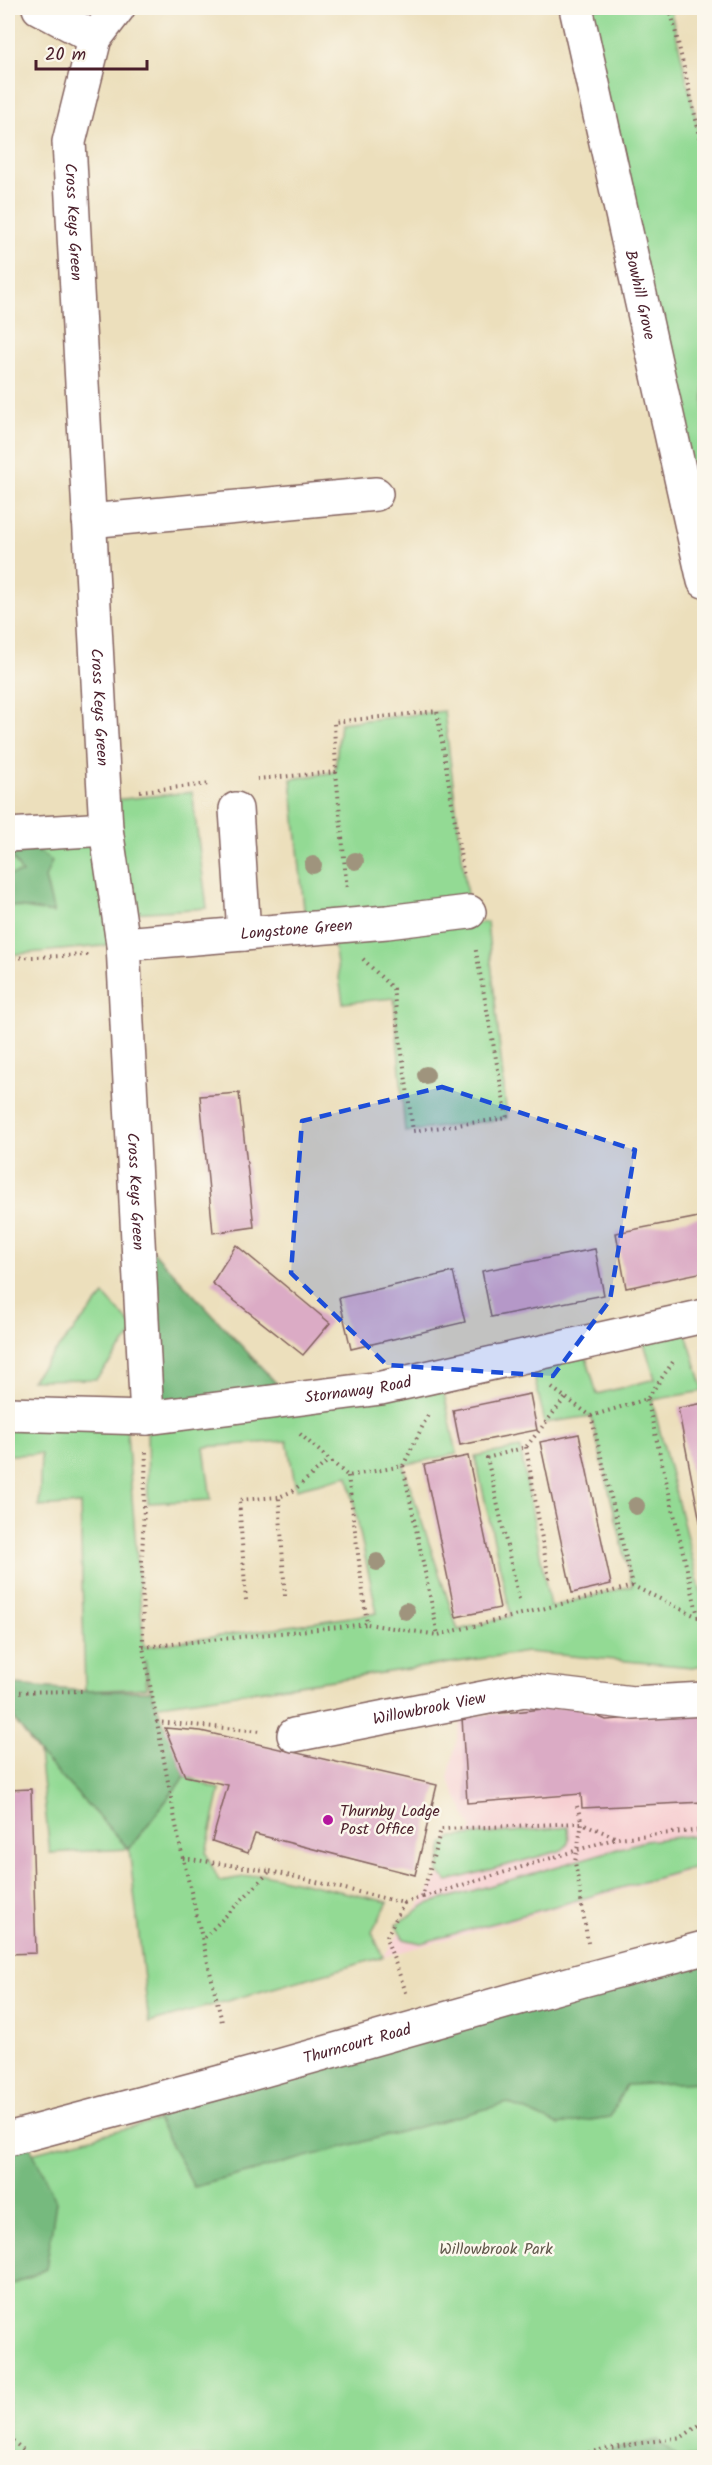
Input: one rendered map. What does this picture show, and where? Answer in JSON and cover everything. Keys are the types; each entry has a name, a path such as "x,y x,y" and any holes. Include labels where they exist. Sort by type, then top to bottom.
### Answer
{"street":[{"path":"39,8 95,38"},
{"name":"Cross Keys Green","path":"118,8 95,38 69,142 106,829 123,949 147,1418"},
{"name":"Bowhill Grove","path":"576,8 694,486 705,581"},
{"path":"89,521 376,494"},
{"path":"228,796 244,934"},
{"path":"8,835 106,829"},
{"name":"Longstone Green","path":"123,949 244,934 469,912"},
{"name":"Stornaway Road","path":"8,1413 147,1418 381,1388 693,1318"},
{"name":"Willowbrook View","path":"294,1735 524,1690 633,1703 705,1699"},
{"name":"Thurncourt Road","path":"8,2139 705,1948"}],"path":[{"path":"670,8 705,154"},
{"path":"437,711 469,912 507,1118 413,1131 393,989 341,926 336,772 334,722 437,711"},
{"path":"254,780 336,772"},
{"path":"104,794 228,796"},
{"path":"8,958 123,949"},
{"path":"591,1416 647,1399 687,1341 693,1318"},
{"path":"529,1355 535,1375 591,1416 633,1586"},
{"path":"433,1376 438,1396 403,1466 438,1635"},
{"path":"519,1599 487,1458 526,1447 566,1397"},
{"path":"647,1399 698,1617"},
{"path":"284,1401 289,1424 348,1476 367,1624"},
{"path":"147,1418 142,1560 144,1647 156,1722 183,1858 222,2022"},
{"path":"526,1447 549,1579"},
{"path":"246,1600 239,1500 279,1497 293,1491 329,1460"},
{"path":"348,1476 403,1466"},
{"path":"279,1497 285,1596"},
{"path":"144,1647 367,1624 438,1635 633,1586 698,1617 705,1616"},
{"path":"8,1692 85,1691"},
{"path":"156,1722 294,1735"},
{"path":"577,1806 582,1823 575,1862 594,1977"},
{"path":"422,1897 441,1829 582,1823 617,1838"},
{"path":"183,1858 270,1871 404,1903 617,1838 705,1830"},
{"path":"202,1940 270,1871"},
{"path":"404,1903 386,1938 419,2026"},
{"path":"565,2457 682,2437 705,2422"},
{"path":"8,2438 33,2457"}],"highlighted area":[{"path":"442,1087 635,1150 610,1300 553,1376 387,1365 291,1273 302,1121"}],"shaded area":[{"path":"704,1703 704,1867 383,1957 472,1828 448,1779 462,1717"}],"green space":[{"path":"567,8 670,8 704,153 704,483 684,488"},
{"path":"444,711 469,912 389,934 487,922 507,1118 405,1132 394,998 343,1003 331,926 306,929 291,779 335,772 340,723"},
{"path":"192,792 207,908 118,914 123,944 8,955 8,834 106,829 104,801"},
{"path":"22,840 52,861 45,878 54,913 8,905 8,875 22,873 8,850"},
{"path":"137,1234 291,1399 147,1418"},
{"path":"104,1295 136,1330 96,1379 31,1380"},
{"path":"682,1321 704,1391 652,1400 704,1605 704,1665 692,1667 527,1652 153,1706 145,1660 147,1688 85,1691 80,1504 39,1507 41,1454 8,1455 8,1416 126,1422 144,1647 377,1613 348,1476 296,1489 287,1441 204,1447 211,1500 148,1503 147,1418 440,1375 457,1454 403,1465 458,1630 511,1616 475,1456 520,1448 550,1607 632,1586 591,1416 545,1423 529,1355 582,1343 597,1394 655,1379 640,1330"},
{"path":"15,1685 85,1691 151,1691 185,1776 129,1849 39,1753 14,1719"},
{"path":"39,1753 129,1849 50,1853"},
{"path":"185,1776 220,1790 206,1853 219,1881 263,1874 388,1902 372,1932 383,1957 149,2023 129,1849"},
{"path":"568,1827 569,1839 559,1851 448,1881 438,1873 443,1844 453,1837"},
{"path":"704,1834 704,1865 421,1943 404,1939 396,1925 427,1904 645,1841"},
{"path":"704,1958 704,2082 626,2085 610,2117 558,2125 508,2103 194,2187 153,2112"},
{"name":"Willowbrook Park","path":"704,1978 704,2457 8,2457 8,2159"},
{"path":"29,2144 56,2201 46,2269 8,2287 8,2148"},
{"path":"657,2440 678,2457 582,2457"}],"building":[{"path":"239,1093 254,1227 213,1233 200,1096"},
{"path":"704,1216 704,1272 626,1288 616,1233"},
{"path":"236,1245 330,1323 303,1355 212,1283"},
{"path":"595,1249 604,1295 491,1317 482,1271"},
{"path":"453,1272 465,1322 351,1349 339,1298"},
{"path":"530,1394 537,1430 460,1445 453,1410"},
{"path":"704,1403 704,1537 703,1537 678,1408"},
{"path":"579,1434 611,1584 572,1593 540,1442"},
{"path":"468,1456 500,1608 456,1617 424,1465"},
{"path":"573,1706 606,1720 704,1713 704,1802 582,1808 581,1794 467,1803 462,1717"},
{"path":"165,1728 201,1731 437,1785 415,1875 255,1834 248,1853 212,1841 228,1785 185,1776"},
{"path":"31,1789 36,1953 8,1954 8,1790"}],"place":[{"name":"Thurnby Lodge Post Office","path":"328,1820"}]}
